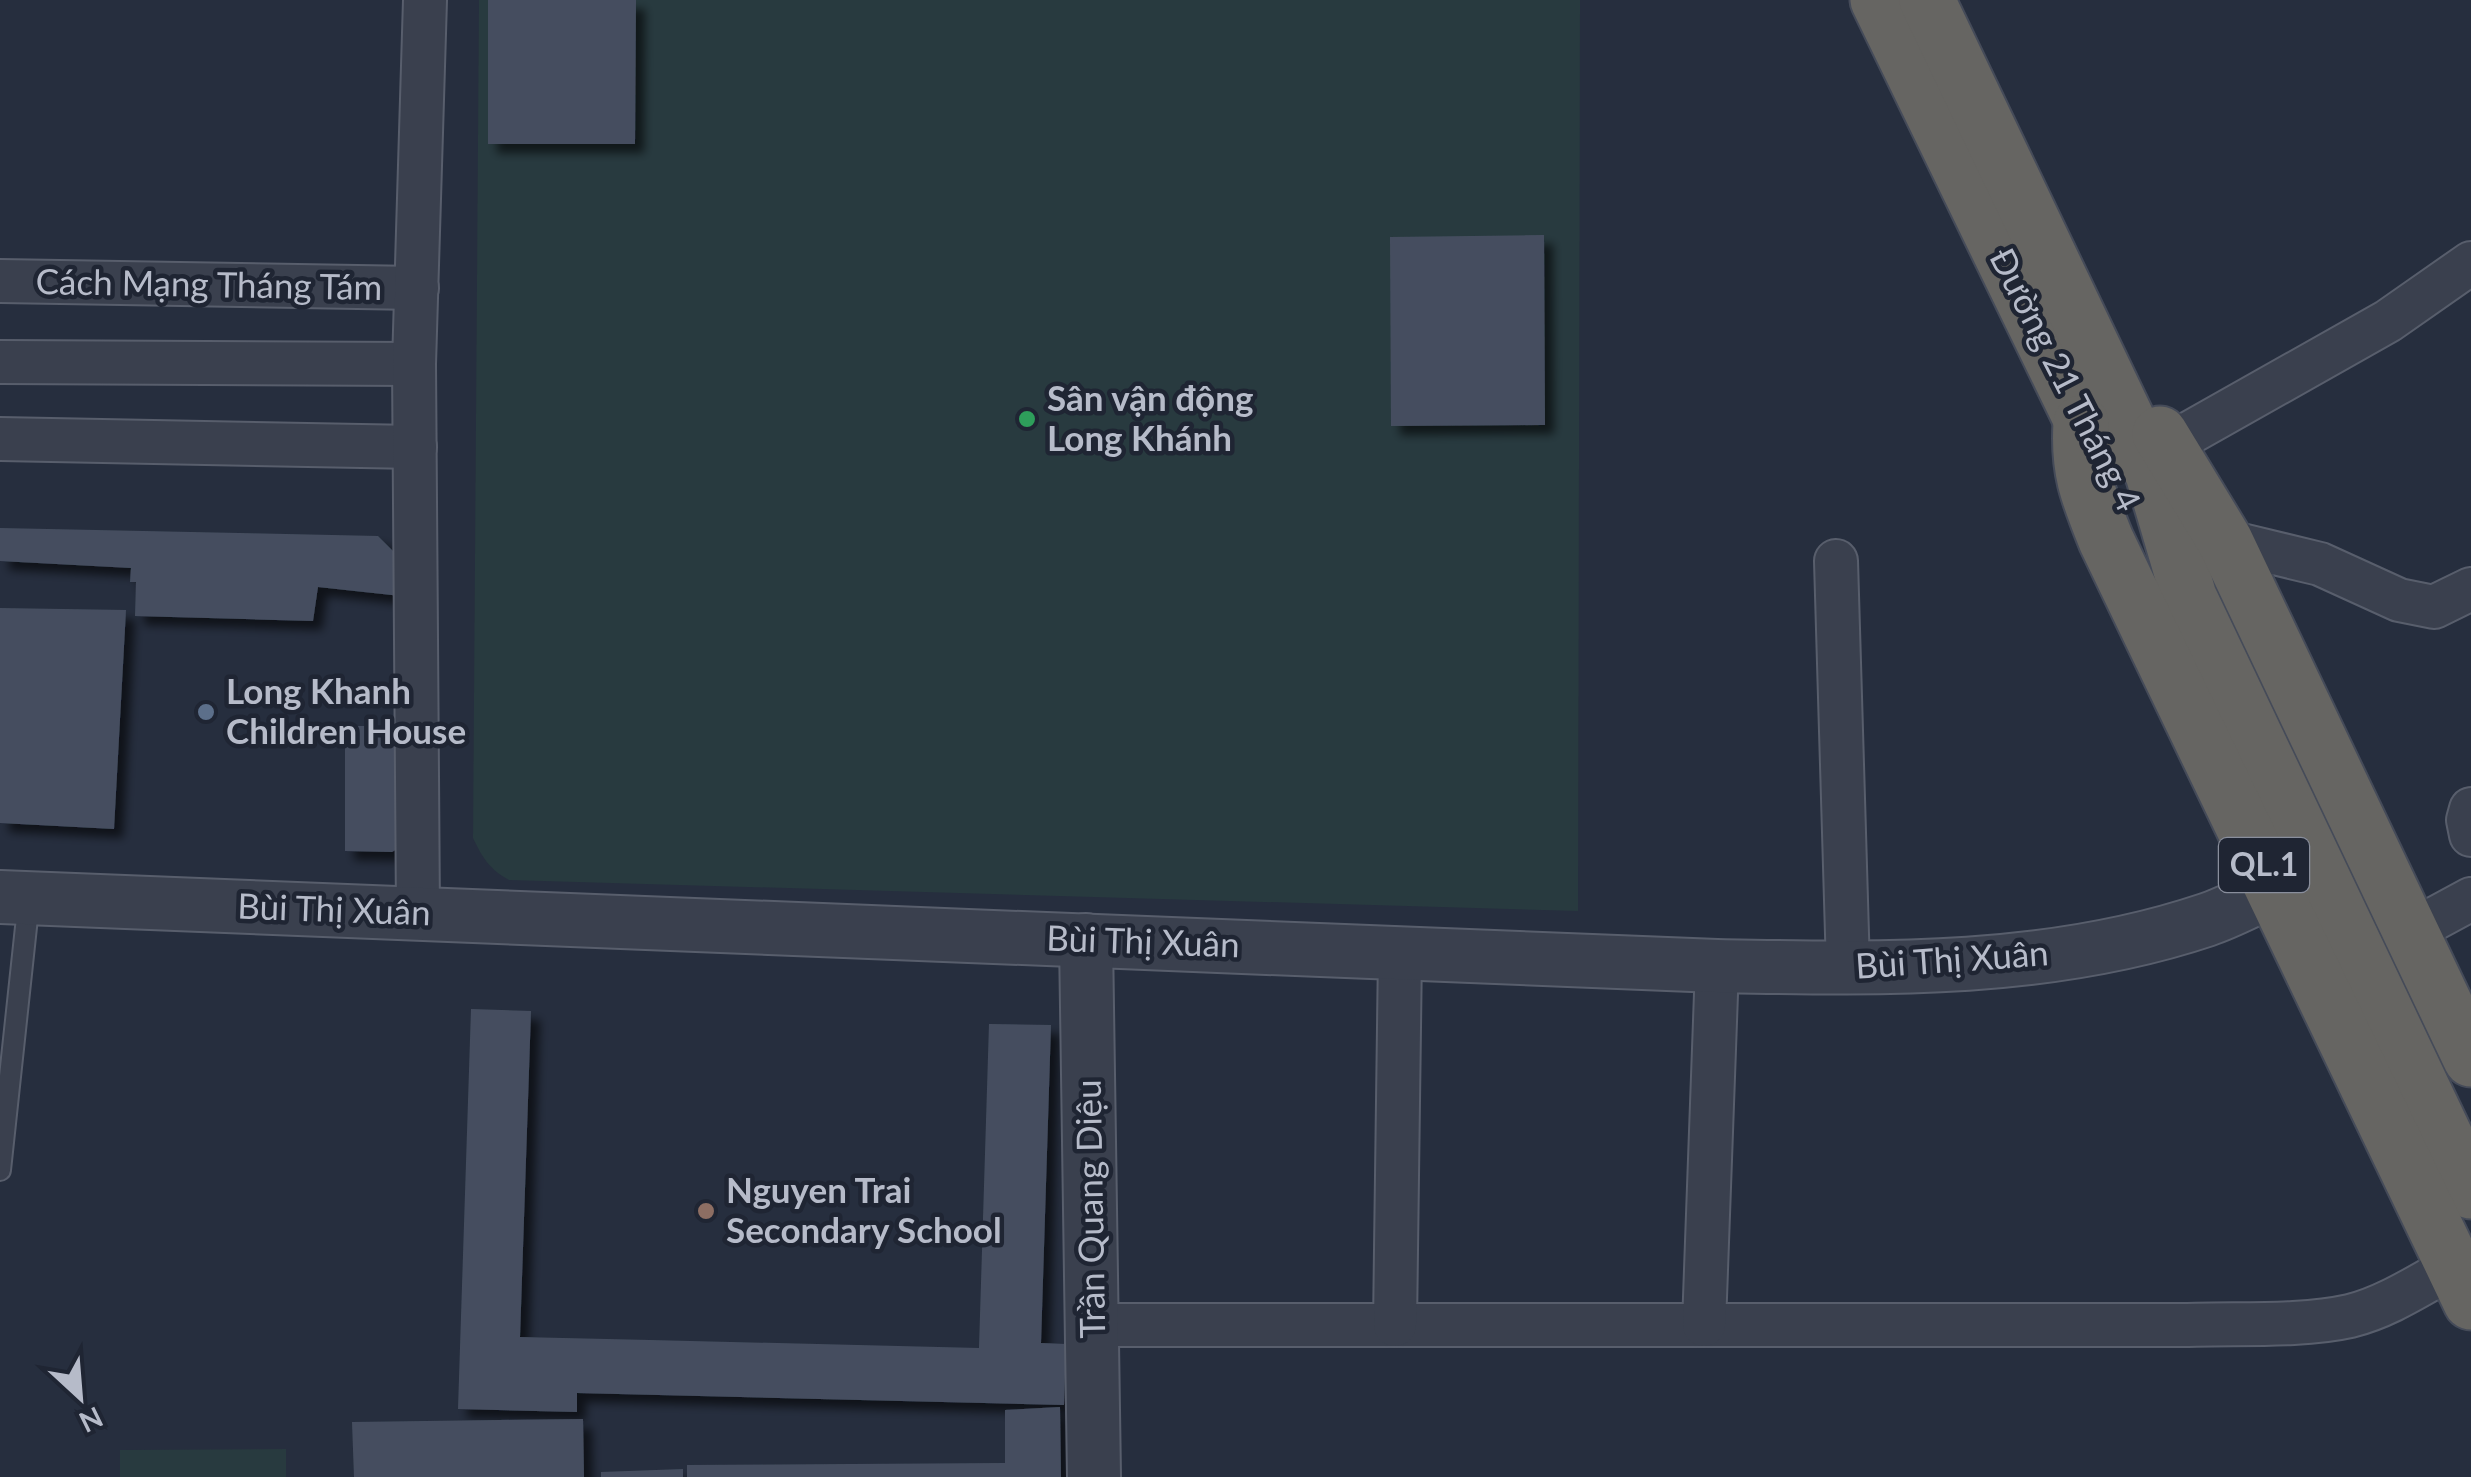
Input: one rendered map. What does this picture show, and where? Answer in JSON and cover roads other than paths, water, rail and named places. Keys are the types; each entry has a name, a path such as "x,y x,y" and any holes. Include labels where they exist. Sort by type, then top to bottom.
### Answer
{"highway":[{"name":"Đường 21 Tháng 4","path":"1878,0 2100,413"},
{"name":"Đường 21 Tháng 4","path":"1927,0 2100,413 2118,492 2189,596 2471,1190"},
{"name":"QL.1","path":"2462,1284 2106,540 2078,458 2100,413 2144,414 2170,444 2225,541 2471,1059"}],"street":[{"path":"418,914 414,364 425,0"},
{"path":"2170,444 2388,321 2471,262"},
{"name":"Cách Mạng Tháng Tám","path":"0,281 417,288"},
{"path":"0,362 414,364"},
{"path":"0,439 414,447"},
{"path":"2225,541 2320,564 2399,600 2434,607 2471,590"},
{"path":"1836,561 1848,968"},
{"path":"2471,810 2471,834"},
{"name":"Bùi Thị Xuân","path":"15,897 1717,966 1848,968 2020,962 2208,920 2276,889"},
{"path":"2410,932 2471,899"},
{"name":"Trần Quang Diệu","path":"1086,940 1094,1477"},
{"path":"1396,1324 1400,953"},
{"path":"1704,1325 1717,966"},
{"path":"1092,1325 2188,1325 2349,1316 2462,1284"}],"lane":[{"path":"0,1170 15,897"}],"place":[{"name":"Sân vận động Long Khánh","path":"1027,419"},
{"name":"Long Khanh Children House","path":"206,712"},
{"name":"Nguyen Trai Secondary School","path":"706,1211"}]}
